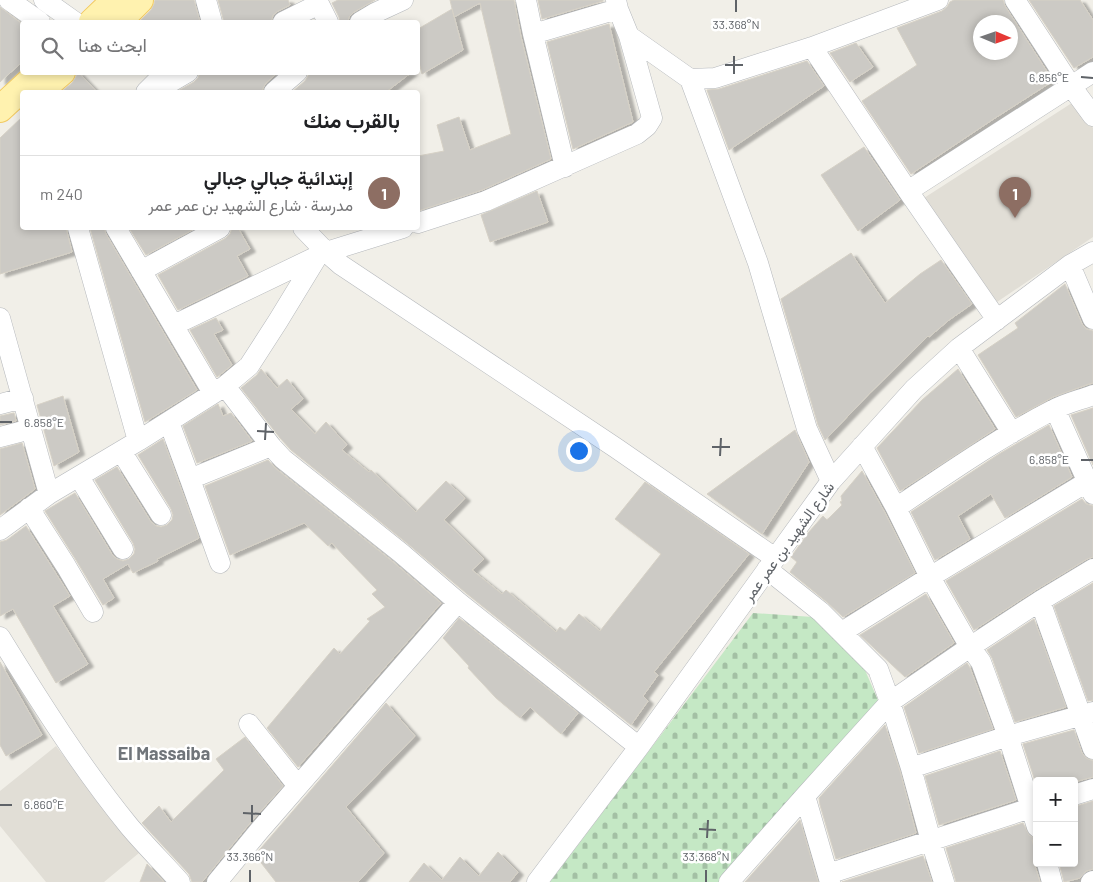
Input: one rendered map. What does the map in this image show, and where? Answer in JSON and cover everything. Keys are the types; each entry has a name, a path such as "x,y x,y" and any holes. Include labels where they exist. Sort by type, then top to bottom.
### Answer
{"main road":[{"path":"94,20 115,0"},
{"path":"120,20 140,0"},
{"path":"38,90 58,75"},
{"path":"0,109 20,99"},
{"path":"0,129 20,108"}],"street":[{"path":"9,0 37,20"},
{"path":"44,0 72,20"},
{"path":"206,0 211,20"},
{"path":"363,20 403,0"},
{"path":"526,0 565,167"},
{"path":"690,79 715,78 812,47 938,0"},
{"path":"1015,0 1071,86 1093,116"},
{"path":"287,20 319,4 327,20"},
{"path":"420,222 486,201 565,167 637,134 651,121 652,118 629,36 617,4 533,34"},
{"path":"629,36 690,79 758,263 807,429 831,481"},
{"path":"812,47 997,320"},
{"path":"908,191 1093,72"},
{"path":"148,90 156,82 171,82 183,75"},
{"path":"276,90 294,75"},
{"path":"78,230 130,446 161,515"},
{"path":"117,230 174,325 219,390 283,459 639,747"},
{"path":"141,271 213,230"},
{"path":"304,230 321,255 341,265 608,443 771,564 842,632 878,669 911,768 944,882"},
{"path":"174,325 321,255 397,230"},
{"name":"شارع الشهيد بن عمر عمر","path":"537,882 639,747 831,481 914,389 960,348 1070,265 1093,252"},
{"path":"0,530 49,494 219,390 249,366 321,255"},
{"path":"1070,265 1093,319"},
{"path":"0,318 4,346 23,398 49,494"},
{"path":"960,348 1012,433"},
{"path":"896,508 1012,433 1055,409 1093,395"},
{"path":"0,404 23,398"},
{"path":"842,632 930,577 1090,488 1055,409"},
{"path":"169,422 220,563"},
{"path":"0,437 31,429"},
{"path":"190,479 271,446"},
{"path":"862,446 896,508 930,577 970,647 981,662 1033,808"},
{"path":"79,477 123,549"},
{"path":"29,508 93,612"},
{"path":"729,882 890,702 1040,601 1093,569"},
{"path":"1040,601 1087,714 1093,749"},
{"path":"218,882 259,831 458,602"},
{"path":"0,638 74,752 130,826 180,882"},
{"path":"911,768 1008,736 1087,714"},
{"path":"249,724 298,786"},
{"path":"1078,794 1093,789"},
{"path":"805,796 829,878 931,841 1033,815"},
{"path":"1048,867 1052,882"}],"shaded area":[{"path":"1075,101 1093,128 1093,237 997,302 924,198"},
{"path":"56,746 139,853 104,882 46,882 0,826 0,791"}],"green space":[{"path":"753,613 813,617 865,670 880,705 725,882 550,882"}],"building":[{"path":"155,0 194,0 199,20 141,20"},
{"path":"218,0 288,0 290,5 273,15 272,20 223,20"},
{"path":"338,0 375,0 354,12 348,20 340,20 332,3"},
{"path":"450,0 514,0 521,37 551,159 482,190 420,210 420,156 444,151 437,125 459,117 470,150 511,134 480,3 454,17"},
{"path":"538,0 603,0 603,1 542,19"},
{"path":"954,0 1003,0 1011,15 973,15 973,60 1018,60 1018,26 1053,81 911,174 862,101 917,65 897,28 942,11"},
{"path":"1029,0 1080,0 1093,20 1093,57 1074,68"},
{"path":"0,7 20,22 20,64 0,82"},
{"path":"452,9 463,50 422,74 420,66 420,28"},
{"path":"609,24 633,122 573,149 547,42"},
{"path":"856,43 873,67 850,82 830,53"},
{"path":"807,61 824,86 729,150 707,90 719,89"},
{"path":"76,75 81,75 95,90 63,90"},
{"path":"199,75 275,75 266,83 262,90 180,90 198,78"},
{"path":"408,75 389,90 294,90 308,76"},
{"path":"20,119 20,230 66,230 72,252 0,274 0,138"},
{"path":"864,147 900,200 858,231 821,175"},
{"path":"537,191 548,222 490,242 481,215"},
{"path":"91,230 105,230 197,390 145,422"},
{"path":"130,230 192,230 146,255"},
{"path":"231,230 239,230 250,249 237,256 248,276 178,310 158,275 230,234"},
{"path":"851,253 885,303 920,274 941,260 972,304 928,336 825,440 818,425 781,299"},
{"path":"1065,284 1082,324 1086,329 1093,331 1093,383 1053,397 1016,417 978,355 1018,328 1015,323"},
{"path":"216,318 223,330 214,334 232,365 217,377 190,330"},
{"path":"261,369 277,388 287,379 303,399 291,409 315,434 326,422 347,445 342,450 369,472 371,470 416,512 446,481 465,498 444,520 484,559 472,570 502,594 506,590 556,632 560,627 565,631 579,614 600,631 661,554 615,519 645,482 749,554 654,672 658,675 643,696 648,701 631,725 291,450 241,388 257,375"},
{"path":"958,369 995,429 900,491 877,448 922,400"},
{"path":"63,396 79,452 54,466 37,405"},
{"path":"218,404 223,416 231,413 252,441 197,463 183,426"},
{"path":"1093,408 1093,465 1071,415"},
{"path":"14,413 16,421 0,425 0,416"},
{"path":"1049,425 1072,477 1005,518 991,494 958,516 970,539 935,560 911,512 999,454"},
{"path":"795,430 809,462 762,534 707,494"},
{"path":"163,439 199,538 133,573 128,564 103,579 114,598 103,605 45,511 75,493 113,556 123,561 129,559 134,554 133,543 95,480 117,467 151,522 161,527 167,525 172,520 171,509 138,455"},
{"path":"22,443 35,489 0,515 0,449"},
{"path":"268,460 275,468 393,562 441,603 298,767 267,728 334,648 340,654 370,621 367,619 385,607 372,594 377,590 332,543 328,546 304,523 230,555 205,486"},
{"path":"862,471 915,573 843,617 790,572 797,562 791,557 823,516 827,520 842,505 840,502 842,501 841,496"},
{"path":"1082,499 1086,504 1093,506 1093,557 1034,591 974,630 946,581"},
{"path":"26,526 70,596 53,606 88,664 56,683 13,609 0,616 0,542 7,540"},
{"path":"1093,583 1093,700 1088,701 1054,606"},
{"path":"926,594 954,643 905,677 860,635"},
{"path":"459,618 578,713 561,734 530,707 520,718 496,698 468,668 469,666 443,638"},
{"path":"1034,619 1066,707 1015,722 992,658 987,650"},
{"path":"0,662 42,735 6,756 0,745"},
{"path":"967,663 993,729 919,753 904,707"},
{"path":"386,703 415,736 346,807 384,853 358,882 276,882 255,855"},
{"path":"885,725 900,771 916,833 836,859 819,798"},
{"path":"1074,730 1082,753 1086,758 1093,761 1093,777 1078,781 1078,777 1034,777 1023,744"},
{"path":"245,737 283,786 202,882 192,882 189,874 142,823 159,806 171,822 224,770 216,759"},
{"path":"1000,751 1016,800 939,825 925,776"},
{"path":"1093,801 1093,869 1086,871 1080,878 1064,882 1060,867 1078,867 1078,806"},
{"path":"800,820 818,882 745,882"},
{"path":"1023,823 1029,835 1033,837 1033,867 1035,867 1040,882 956,882 946,848"},
{"path":"498,852 518,872 510,882 409,882 424,863 442,880 460,857 479,876"},
{"path":"923,856 932,882 842,882"},
{"path":"147,864 164,882 140,882"}],"place":[{"name":"إبتدائية جبالي جبالي","path":"1015,218"}],"district":[{"name":"El Massaiba","path":"164,753"}]}
